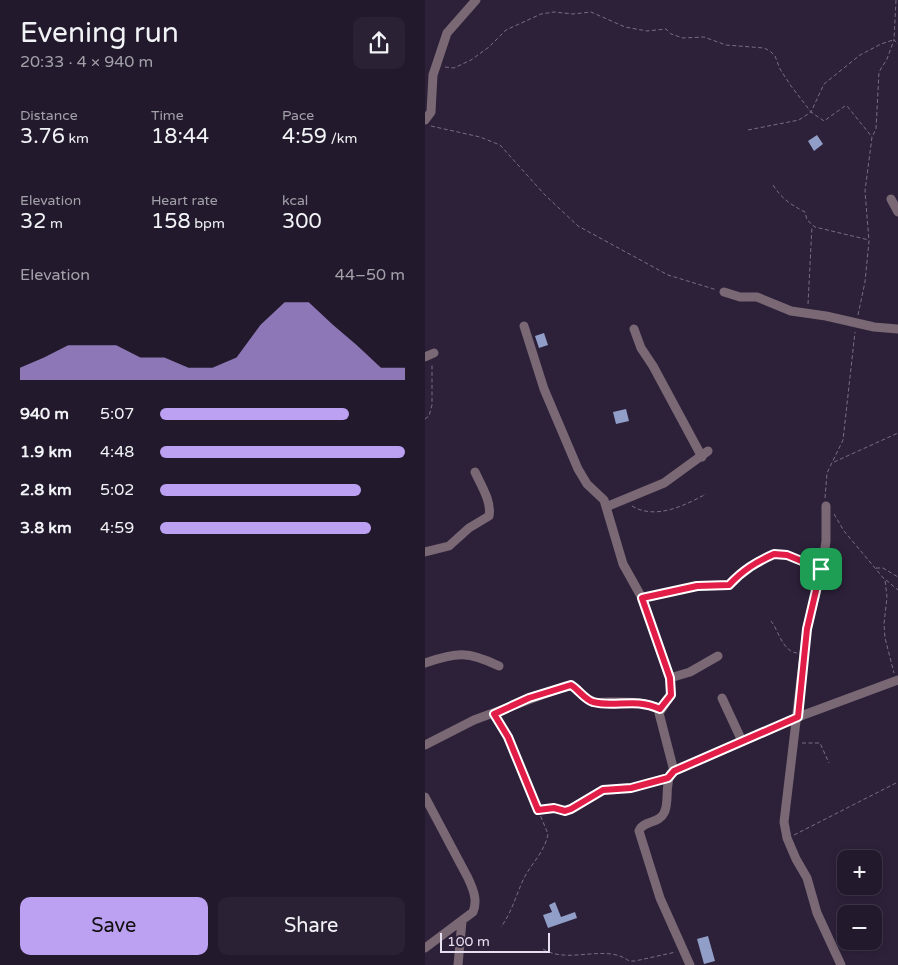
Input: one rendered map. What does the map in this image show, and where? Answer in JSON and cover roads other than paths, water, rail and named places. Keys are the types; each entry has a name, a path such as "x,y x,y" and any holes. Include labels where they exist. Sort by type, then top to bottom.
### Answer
{"street":[{"path":"425,120 431,112 433,105 433,81 447,33 476,0"},
{"path":"891,199 898,212"},
{"path":"724,292 739,297 757,297 785,309 826,316 857,324 898,329"},
{"path":"524,326 545,389 578,469 587,484 601,496 606,507 623,564 642,598 670,678 671,695 660,709 659,718 671,774 663,815 660,819 641,827 639,831 660,898 690,965"},
{"path":"606,507 664,484 705,454 641,348 634,329"},
{"path":"425,357 434,353"},
{"path":"425,552 449,546 469,528 489,516 489,508 475,472"},
{"path":"826,506 826,541 807,629 785,822 787,838 807,878 817,913 841,965"},
{"path":"425,664 462,653 484,659 499,666"},
{"path":"670,678 690,672 718,656"},
{"path":"671,774 798,717 897,682"},
{"path":"425,745 474,720 494,714 529,698 571,685 591,701 638,702 660,709"},
{"path":"721,698 742,741"},
{"path":"425,797 473,890 475,907 473,912 425,948"},
{"path":"458,965 462,921"}]}
